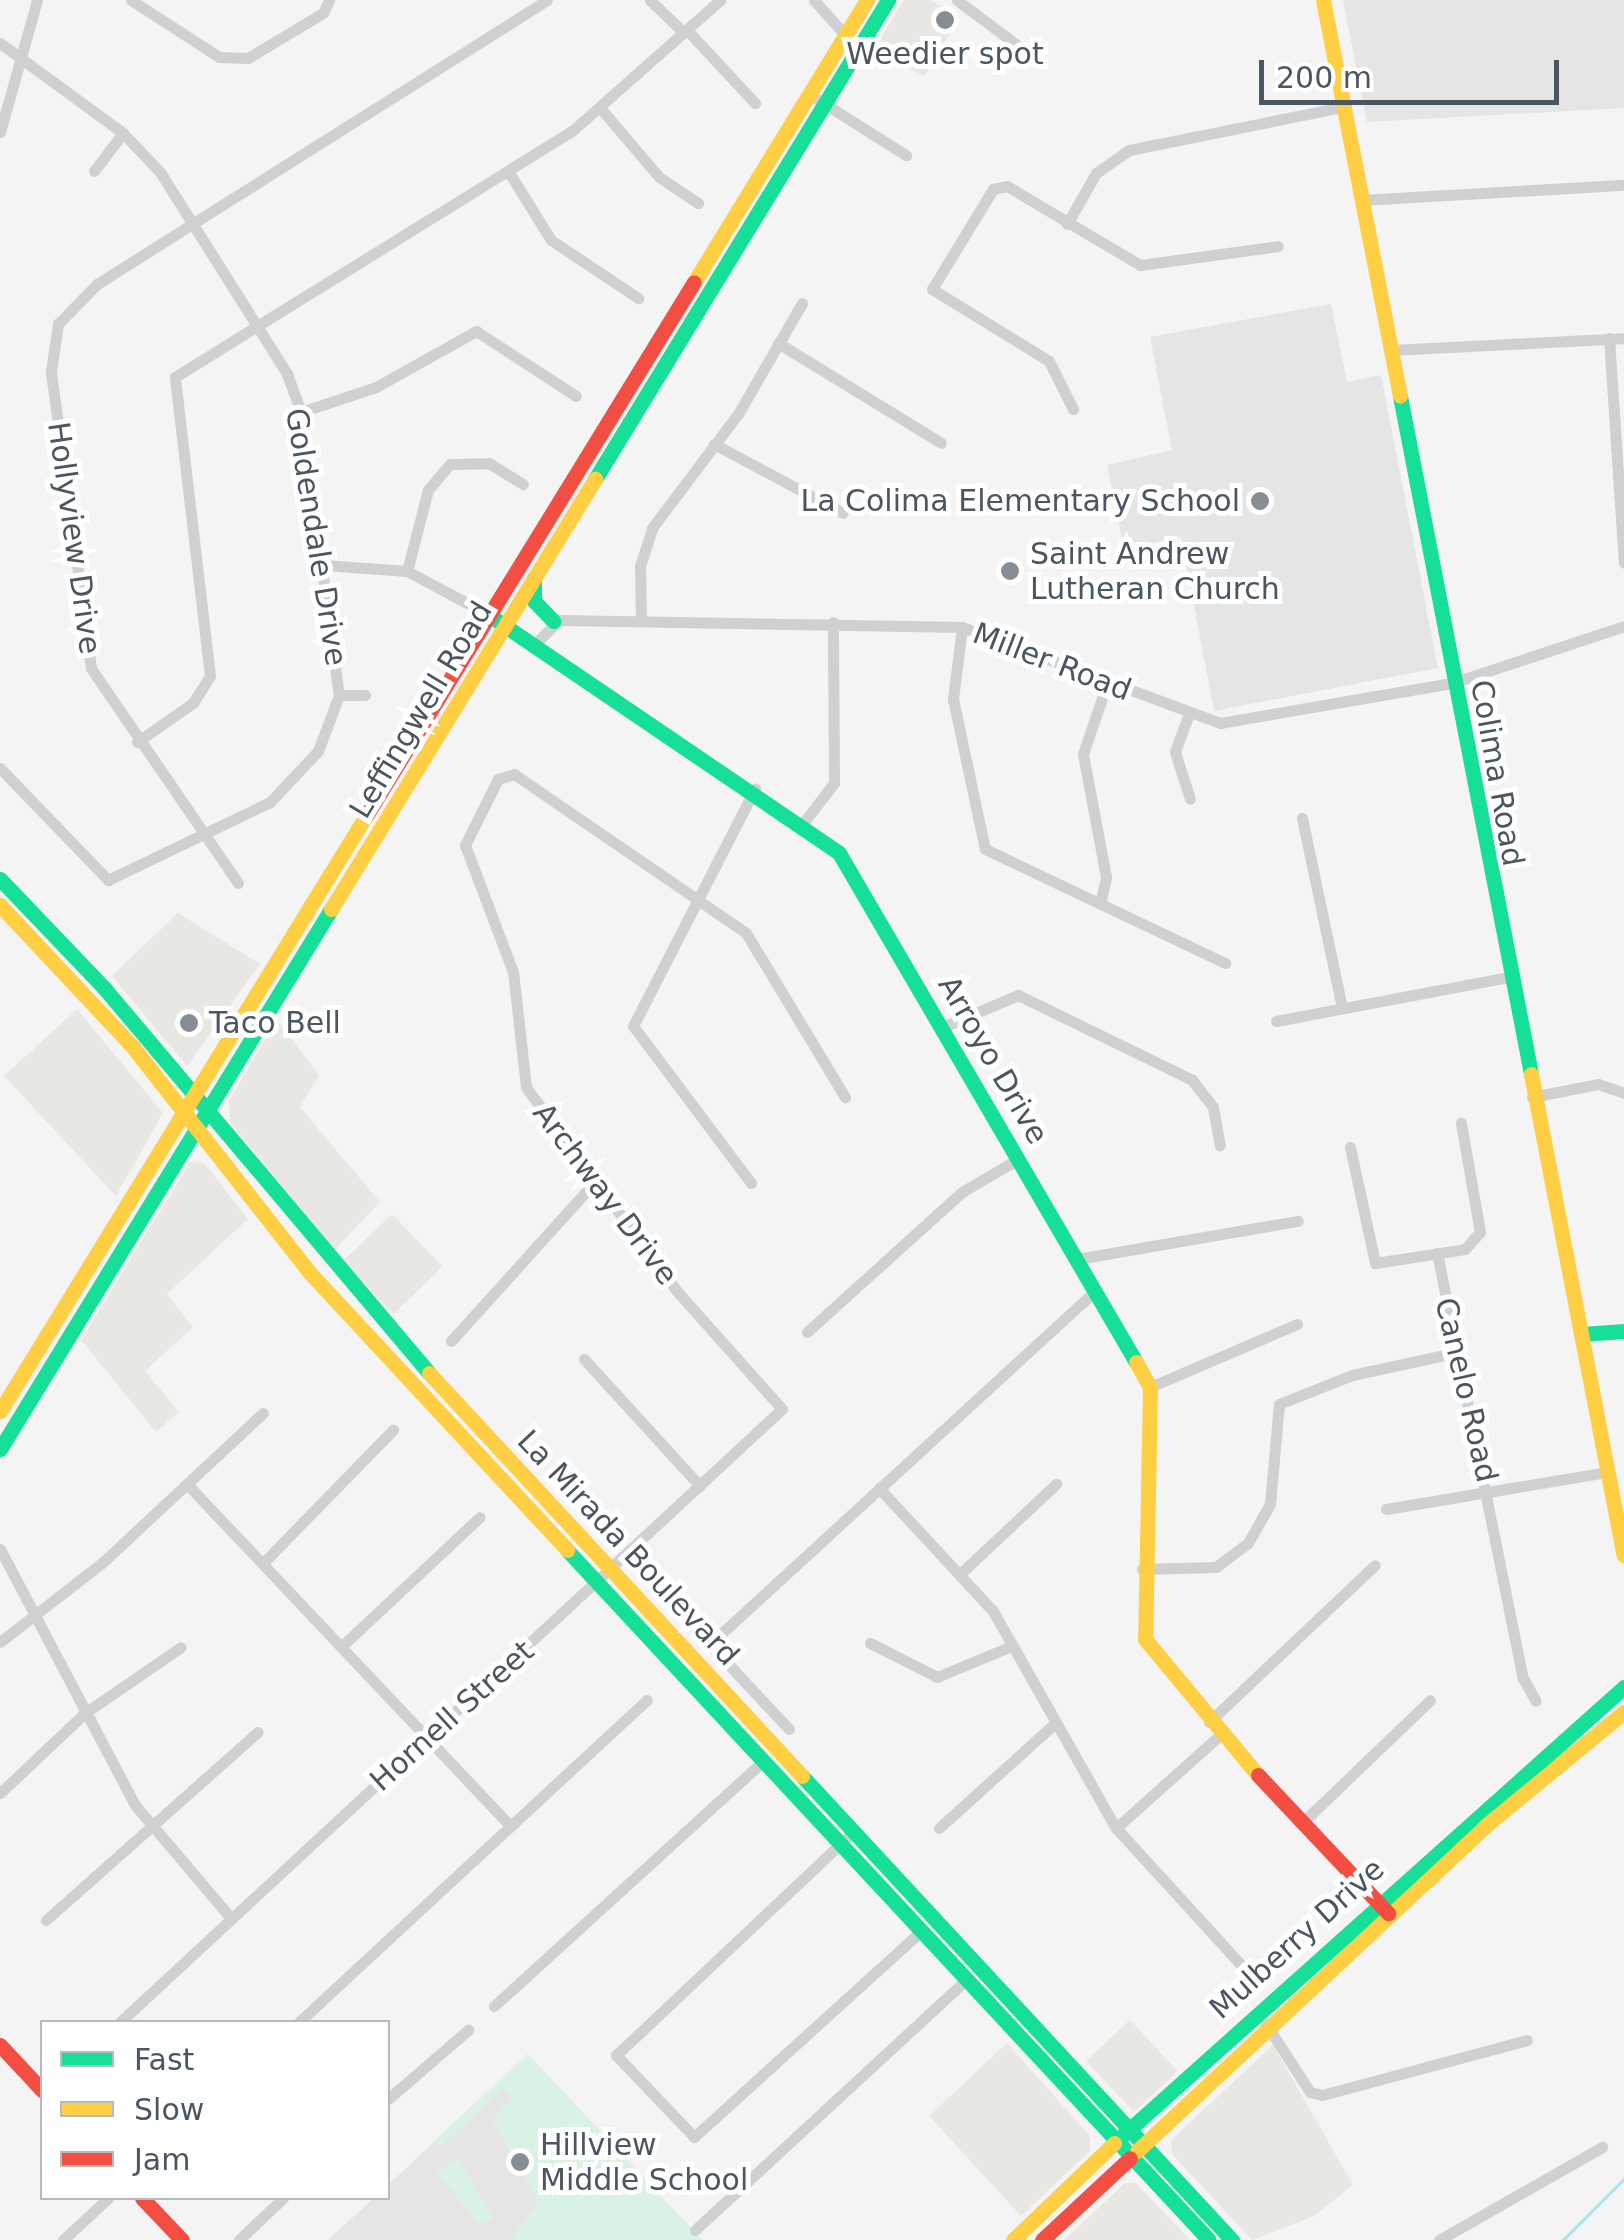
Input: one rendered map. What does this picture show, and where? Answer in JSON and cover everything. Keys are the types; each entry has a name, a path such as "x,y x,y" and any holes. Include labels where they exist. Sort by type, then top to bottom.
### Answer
{"main road":[{"name":"Leffingwell Road","path":"0,1411 867,0"},
{"name":"Leffingwell Road","path":"0,1449 888,0"},
{"name":"Colima Road","path":"1323,0 1531,1097 1624,1555"},
{"path":"534,578 534,601 553,621"},
{"name":"Arroyo Drive","path":"489,616 536,643 804,822 839,853 1150,1387"},
{"name":"La Mirada Boulevard","path":"0,879 193,1097 330,1266 1232,2240"},
{"name":"La Mirada Boulevard","path":"0,905 196,1129 310,1272 1114,2144 1209,2240"},
{"path":"1582,1334 1624,1332"},
{"path":"1150,1387 1142,1569 1145,1639 1215,1729 1391,1916"},
{"name":"Mulberry Drive","path":"1013,2240 1377,1902 1624,1687"},
{"name":"Mulberry Drive","path":"1042,2240 1391,1916 1624,1712"},
{"path":"0,2045 40,2088"},
{"path":"144,2200 182,2240"}],"street":[{"path":"0,132 37,0"},
{"path":"131,0 219,57 248,58 329,0"},
{"name":"Hollyview Drive","path":"238,883 198,836 91,668 51,347 58,324 96,284 547,0"},
{"path":"650,0 755,103"},
{"path":"137,742 193,703 210,676 175,378 602,110 720,0"},
{"path":"814,0 846,35"},
{"path":"956,0 1037,60"},
{"name":"Goldendale Drive","path":"0,43 124,133 199,220 259,322 301,412 340,695 318,751 270,802 108,880 0,768"},
{"path":"809,94 906,156"},
{"path":"1067,224 1096,173 1129,150 1343,107"},
{"path":"602,110 659,176 698,203"},
{"path":"94,171 124,133"},
{"path":"508,171 552,240 638,298"},
{"path":"1360,200 1624,185"},
{"path":"1073,409 1049,360 932,289 993,189 1007,186 1140,265 1278,246"},
{"path":"641,620 640,566 652,528 714,444 802,303"},
{"path":"301,412 376,387 476,332 576,396"},
{"path":"1610,338 1624,562"},
{"path":"1390,350 1624,338"},
{"path":"778,343 941,443"},
{"path":"714,444 843,513"},
{"path":"408,572 428,490 450,464 489,463 524,484"},
{"name":"Arroyo Drive","path":"324,564 408,572 489,616"},
{"path":"536,643 553,621"},
{"name":"Miller Road","path":"553,621 962,626 1188,716 1220,724 1452,683 1624,626"},
{"path":"804,822 837,768 833,622"},
{"path":"962,626 953,699 985,849 1225,963"},
{"path":"1100,904 1106,877 1083,754 1107,683"},
{"name":"Goldendale Drive","path":"340,695 364,695"},
{"path":"1188,716 1175,752 1190,799"},
{"name":"Archway Drive","path":"702,897 514,774 498,779 465,845 473,883 513,972 526,1087 594,1183 782,1409"},
{"path":"751,1183 633,1026 755,789"},
{"path":"1302,818 1342,1007"},
{"path":"702,897 746,934 845,1096"},
{"path":"1276,1021 1508,978"},
{"path":"943,1027 1018,995 1192,1080 1212,1107 1220,1145"},
{"path":"1531,1097 1598,1084 1624,1092"},
{"path":"1350,1146 1376,1263 1436,1254 1477,1244 1480,1232 1461,1123"},
{"path":"807,1332 962,1192 1018,1159"},
{"path":"451,1340 594,1183"},
{"path":"1077,1259 1298,1221"},
{"name":"Canelo Road","path":"1436,1254 1489,1495 1523,1678 1536,1701"},
{"path":"710,1644 1094,1291"},
{"path":"1150,1387 1298,1324"},
{"path":"1142,1569 1216,1567 1248,1543 1270,1504 1279,1404 1352,1374 1455,1353"},
{"path":"584,1359 700,1486"},
{"name":"Hornell Street","path":"122,2020 612,1571 782,1409"},
{"path":"0,1642 188,1484 263,1413"},
{"path":"264,1562 393,1430"},
{"path":"1386,1509 1489,1495 1608,1472"},
{"path":"188,1484 510,1826"},
{"path":"960,1574 1056,1484"},
{"path":"879,1488 960,1574 1009,1647 1052,1726 1116,1828 1242,1967"},
{"path":"343,1645 480,1517"},
{"path":"0,1549 148,1827 231,1918"},
{"name":"La Mirada Boulevard","path":"628,1556 789,1729"},
{"path":"1116,1828 1375,1565"},
{"path":"870,1644 937,1677 1009,1647"},
{"path":"0,1794 86,1713 180,1648"},
{"path":"301,2020 647,1700"},
{"path":"1303,1822 1430,1700"},
{"path":"939,1828 1052,1726"},
{"path":"46,1920 258,1732"},
{"path":"494,2006 762,1762"},
{"path":"854,1831 616,2055 694,2137 921,1931"},
{"path":"695,2230 966,1980"},
{"path":"1258,2011 1310,2092 1322,2095 1528,2040"},
{"path":"390,2097 468,2030"},
{"path":"1439,2240 1602,2147"},
{"path":"63,2240 106,2200"},
{"path":"239,2240 281,2200"}],"shaded area":[{"path":"904,0 930,0 960,17 925,76 872,52"},
{"path":"1343,0 1624,0 1624,108 1367,122"},
{"name":"La Colima Elementary School","path":"1331,304 1347,382 1381,375 1438,668 1214,711 1181,537 1124,549 1107,465 1172,450 1150,337"},
{"path":"178,913 260,964 187,1066 112,976"},
{"path":"77,1009 163,1113 116,1196 4,1076"},
{"path":"277,1020 319,1075 300,1107 380,1202 334,1250 230,1122 229,1100"},
{"path":"190,1162 204,1163 248,1219 167,1294 193,1327 145,1371 179,1412 156,1432 81,1340"},
{"path":"392,1214 443,1267 394,1314 343,1261"},
{"path":"1130,2020 1178,2071 1134,2112 1086,2061"},
{"path":"1007,2043 1090,2136 1090,2151 1021,2216 929,2116"},
{"path":"1273,2045 1353,2185 1314,2216 1252,2240 1171,2153 1172,2139"},
{"name":"Hillview Middle School","path":"528,2054 702,2240 328,2240 372,2200 390,2200 390,2183"},
{"path":"1125,2183 1136,2183 1190,2240 1064,2240"}],"green space":[{"path":"528,2054 702,2240 510,2240 538,2201 493,2121 511,2096 504,2088 441,2146 435,2140"},
{"path":"459,2159 493,2218 479,2224 437,2172"}],"waterway":[{"path":"1563,2240 1624,2179"}],"traffic: fast":[{"path":"595,479 888,0"},
{"path":"1400,396 1531,1074"},
{"path":"534,578 534,601 553,621"},
{"path":"489,615 839,853 1136,1362"},
{"path":"0,879 105,989 429,1373"},
{"path":"0,1449 331,909"},
{"path":"1582,1334 1624,1331"},
{"path":"567,1550 1209,2240"},
{"path":"1122,2136 1624,1687"},
{"path":"802,1776 1232,2240"}],"traffic: slow":[{"path":"694,282 867,0"},
{"path":"1323,0 1400,396"},
{"path":"331,909 595,479"},
{"path":"0,1411 367,814"},
{"path":"0,905 132,1046 310,1273 567,1550"},
{"path":"1531,1074 1624,1555"},
{"path":"1136,1362 1150,1387 1145,1639 1258,1775"},
{"path":"429,1373 802,1776"},
{"path":"1137,2151 1485,1826 1624,1712"},
{"path":"1013,2240 1114,2143"}],"traffic: jam":[{"path":"367,814 694,282"},
{"path":"1258,1775 1388,1913"},
{"path":"0,2045 40,2088"},
{"path":"1042,2240 1130,2158"},
{"path":"144,2200 182,2240"}],"place":[{"name":"Weedier spot","path":"945,20"},
{"name":"La Colima Elementary School","path":"1260,501"},
{"name":"Saint Andrew Lutheran Church","path":"1010,571"},
{"name":"Taco Bell","path":"189,1023"},
{"name":"Hillview Middle School","path":"520,2162"}]}
